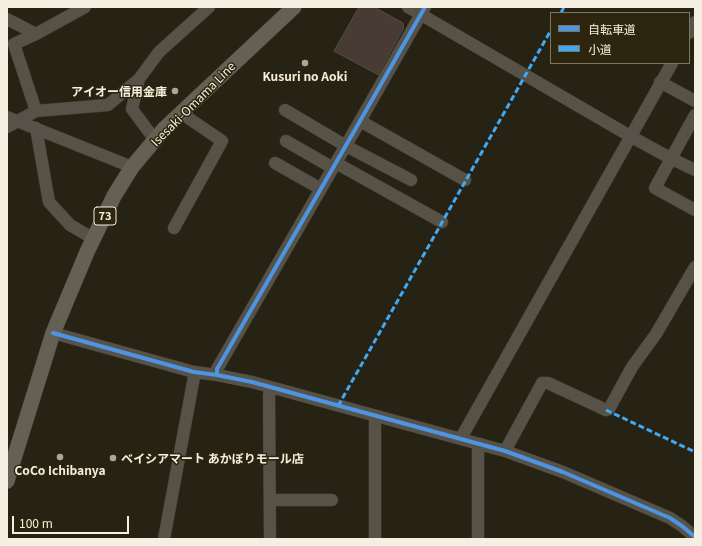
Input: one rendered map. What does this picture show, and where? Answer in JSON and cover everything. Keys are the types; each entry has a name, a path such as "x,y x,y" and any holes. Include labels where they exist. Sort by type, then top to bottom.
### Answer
{"main road":[{"name":"Isesaki-Omama Line","path":"7,481 53,333 114,196 132,167 155,140 181,113 294,7"}],"street":[{"path":"36,112 14,44 36,34 85,7"},
{"path":"7,127 12,119 36,112 108,105 139,79 159,52 209,7"},
{"path":"408,7 423,11 630,136 695,170"},
{"path":"217,375 217,369 423,11"},
{"path":"7,19 36,34"},
{"path":"690,31 695,22"},
{"path":"460,438 671,64"},
{"path":"139,79 132,109 155,140"},
{"path":"660,82 695,101"},
{"path":"285,110 346,146 411,180"},
{"path":"174,228 222,141 181,113"},
{"path":"695,116 670,158 655,188 695,210"},
{"path":"12,119 132,167"},
{"path":"360,121 465,180"},
{"path":"36,128 50,202 70,225 94,239"},
{"path":"286,141 442,222"},
{"path":"275,163 321,188"},
{"path":"505,451 542,383 548,383 606,410 609,409 632,367 656,334 695,267"},
{"path":"53,333 194,372 252,382 505,451 563,472 670,518 695,537"},
{"path":"164,539 194,372"},
{"path":"270,539 269,395 271,388"},
{"path":"375,416 375,539"},
{"path":"478,539 478,451 481,444"},
{"path":"270,500 332,500"}],"building":[{"path":"359,7 374,7 403,23 404,28 378,75 334,51"}],"marked path":[{"path":"562,12 564,7"},
{"path":"338,406 550,32"},
{"path":"606,410 695,452"}],"cycle path":[{"path":"217,375 217,369 425,7"},
{"path":"53,333 194,372 252,382 505,451 563,472 670,518 695,537"}],"place":[{"name":"Kusuri no Aoki","path":"305,63"},
{"name":"アイオー信用金庫","path":"175,91"},
{"name":"CoCo Ichibanya","path":"60,457"},
{"name":"ベイシアマート あかぼりモール店","path":"113,458"}]}
